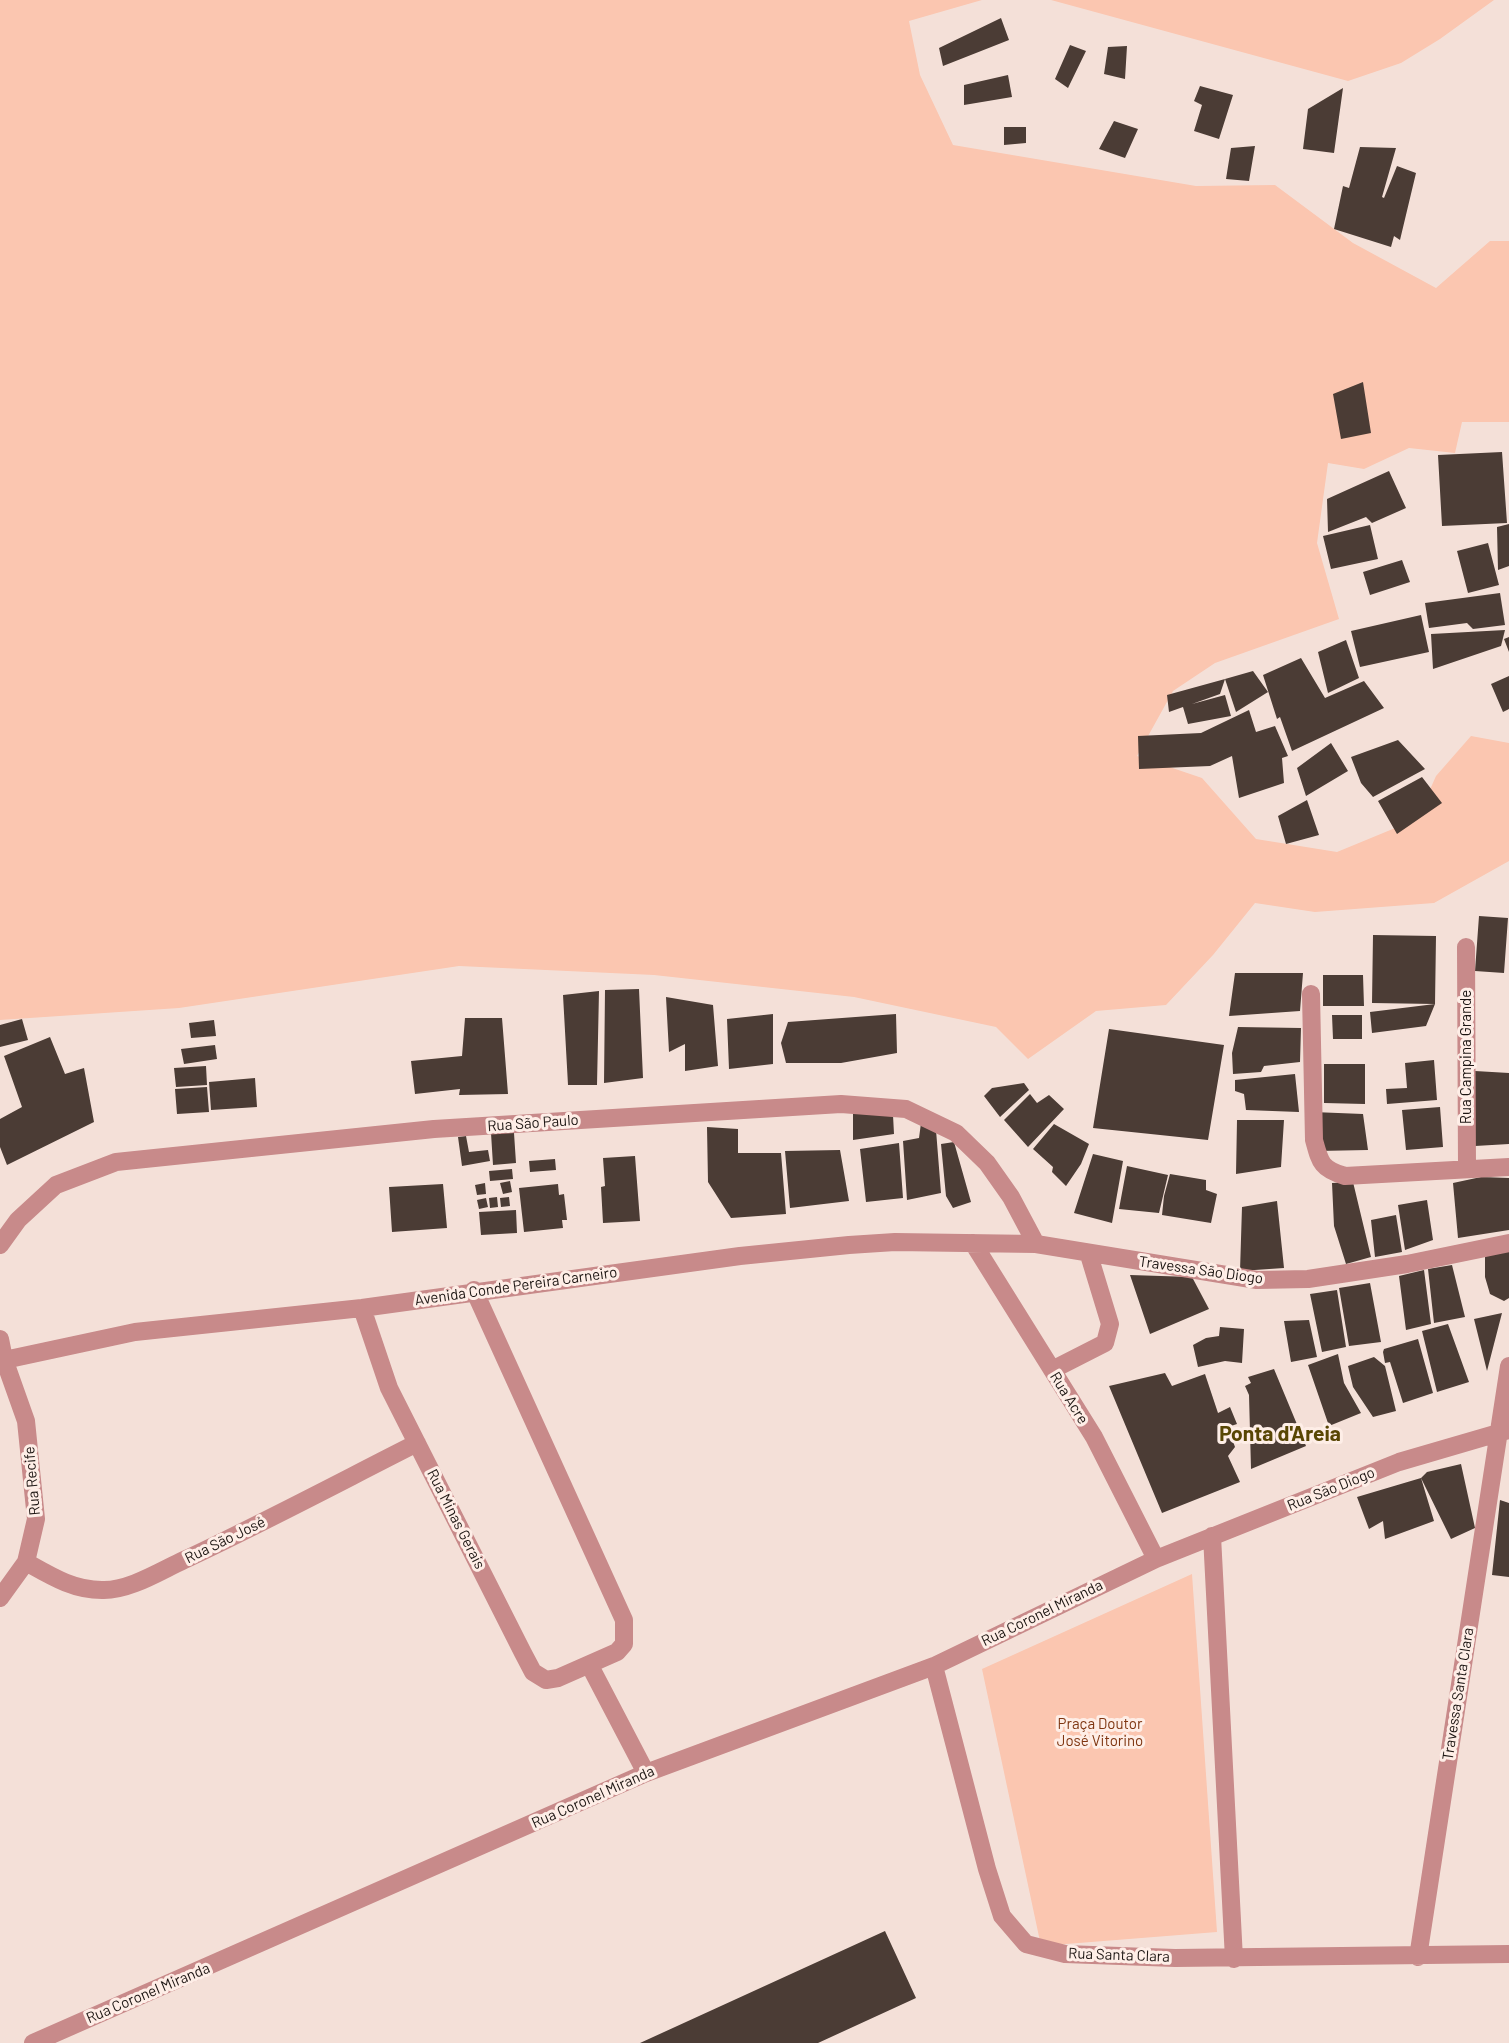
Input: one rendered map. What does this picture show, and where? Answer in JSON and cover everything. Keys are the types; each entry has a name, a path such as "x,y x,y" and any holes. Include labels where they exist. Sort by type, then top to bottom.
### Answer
{"street":[{"name":"Rua Campina Grande","path":"1466,947 1467,1167"},
{"path":"1311,993 1314,1140 1320,1162 1330,1172 1345,1176 1467,1167 1509,1167"},
{"name":"Rua São Paulo","path":"0,1245 18,1220 56,1185 116,1162 434,1129 841,1104 906,1109 956,1134 987,1163 1011,1197 1036,1244"},
{"name":"Rua Acre","path":"973,1243 1094,1437 1156,1559"},
{"name":"Travessa São Diogo","path":"1036,1244 1089,1255 1257,1280 1308,1279 1407,1264 1509,1243"},
{"name":"Avenida Conde Pereira Carneiro","path":"2,1360 135,1332 362,1308 474,1290 740,1256 849,1245 1036,1244"},
{"path":"1052,1370 1105,1343 1110,1324 1089,1255"},
{"name":"Rua Minas Gerais","path":"362,1308 389,1388 533,1672 546,1680 590,1666 617,1652 624,1644 624,1620 474,1290"},
{"path":"0,1340 2,1360"},
{"name":"Rua Recife","path":"0,1598 26,1562 36,1519 26,1420 2,1360"},
{"path":"1503,1430 1509,1366"},
{"name":"Rua São Diogo","path":"1156,1559 1399,1462 1503,1430"},
{"name":"Travessa Santa Clara","path":"1418,1957 1503,1430"},
{"name":"Rua São José","path":"26,1562 57,1580 81,1589 105,1591 132,1583 228,1539 417,1443"},
{"path":"1212,1536 1234,1959"},
{"name":"Rua Coronel Miranda","path":"33,2043 646,1773 934,1666 1156,1559"},
{"path":"590,1666 646,1773"},
{"name":"Rua Santa Clara","path":"934,1666 987,1869 1002,1916 1026,1944 1083,1956 1234,1959 1509,1954"}],"green space":[{"path":"0,0 982,0 909,21 920,75 953,145 1196,186 1275,185 1353,243 1436,288 1490,241 1509,241 1509,422 1462,422 1455,453 1409,448 1364,469 1328,463 1317,543 1339,619 1215,663 1173,691 1137,756 1202,778 1256,839 1337,852 1417,819 1436,776 1471,736 1509,743 1509,861 1434,903 1315,912 1255,903 1213,955 1166,1005 1096,1011 1028,1059 996,1027 854,997 654,975 459,966 179,1008 0,1020"},
{"path":"1051,0 1494,0 1440,39 1401,63 1348,81"},
{"name":"Praça Doutor José Vitorino","path":"1192,1574 1217,1932 1041,1946 982,1669"}],"building":[{"path":"1001,18 1009,40 943,66 939,48"},
{"path":"1070,45 1086,51 1068,88 1055,79"},
{"path":"1127,46 1125,79 1104,74 1108,47"},
{"path":"1008,75 1012,97 964,105 964,85"},
{"path":"1200,86 1233,95 1219,139 1194,131 1202,105 1194,101"},
{"path":"1343,88 1334,153 1303,149 1308,109"},
{"path":"1114,121 1138,129 1125,158 1099,149"},
{"path":"1004,127 1026,127 1026,143 1004,145"},
{"path":"1255,146 1249,181 1226,179 1231,148"},
{"path":"1360,147 1396,148 1382,197 1384,198 1397,166 1416,173 1400,240 1394,236 1391,247 1334,229 1343,186 1349,188"},
{"path":"1363,382 1371,433 1341,439 1333,394"},
{"path":"1502,452 1507,523 1442,526 1438,455"},
{"path":"1389,471 1406,508 1372,523 1366,517 1328,532 1327,499"},
{"path":"1509,524 1509,566 1498,570 1497,527"},
{"path":"1370,525 1378,559 1331,569 1323,536"},
{"path":"1488,543 1499,585 1468,593 1457,551"},
{"path":"1402,560 1410,582 1370,595 1363,572"},
{"path":"1500,593 1505,625 1473,629 1467,623 1429,628 1425,603"},
{"path":"1421,615 1429,652 1360,667 1351,631"},
{"path":"1505,630 1501,646 1433,669 1431,634"},
{"path":"1509,637 1509,652 1504,639"},
{"path":"1346,640 1359,678 1328,693 1318,652"},
{"path":"1301,658 1325,698 1364,681 1384,708 1292,751 1280,717 1277,719 1263,675"},
{"path":"1253,671 1268,692 1236,712 1225,679"},
{"path":"1509,676 1509,709 1503,712 1491,684"},
{"path":"1225,679 1220,694 1192,704 1225,695 1231,716 1188,724 1183,707 1169,712 1167,695"},
{"path":"1249,710 1256,732 1275,726 1288,756 1282,758 1284,783 1239,798 1232,756 1210,766 1139,769 1138,736 1201,733"},
{"path":"1398,740 1425,769 1373,797 1361,783 1351,757"},
{"path":"1331,743 1348,771 1306,796 1297,768"},
{"path":"1422,777 1442,803 1397,834 1378,801"},
{"path":"1307,800 1319,835 1286,844 1278,816"},
{"path":"1479,916 1508,918 1504,973 1475,971"},
{"path":"1373,935 1436,936 1435,1004 1372,1003"},
{"path":"1235,973 1303,973 1300,1011 1229,1016"},
{"path":"1323,975 1363,975 1364,1006 1323,1006"},
{"path":"639,989 643,1078 604,1083 605,990"},
{"path":"599,991 597,1085 568,1085 563,995"},
{"path":"666,997 713,1005 718,1066 685,1071 685,1044 669,1052"},
{"path":"1435,1004 1426,1026 1372,1033 1370,1012"},
{"path":"773,1014 773,1064 729,1069 727,1019"},
{"path":"896,1014 897,1053 841,1063 786,1063 781,1043 788,1022"},
{"path":"1332,1015 1362,1015 1362,1039 1333,1039"},
{"path":"465,1018 502,1018 508,1094 459,1095 460,1089 415,1094 411,1061 462,1056"},
{"path":"22,1019 28,1040 0,1047 0,1025"},
{"path":"214,1020 216,1036 191,1038 189,1023"},
{"path":"1238,1027 1301,1028 1300,1062 1264,1066 1261,1072 1233,1074 1232,1053"},
{"path":"1109,1029 1224,1045 1208,1140 1093,1128"},
{"path":"50,1037 65,1074 84,1068 94,1122 7,1165 0,1147 0,1119 22,1107 4,1056"},
{"path":"215,1045 217,1059 184,1064 181,1049"},
{"path":"1434,1060 1437,1100 1387,1104 1386,1089 1407,1088 1405,1063"},
{"path":"1324,1064 1365,1064 1365,1104 1324,1103"},
{"path":"206,1066 207,1085 176,1087 174,1068"},
{"path":"1475,1071 1509,1073 1509,1144 1475,1146"},
{"path":"1295,1074 1299,1112 1246,1110 1244,1094 1235,1091 1235,1080"},
{"path":"255,1078 257,1107 211,1110 209,1082"},
{"path":"1024,1083 1029,1090 1000,1117 984,1096 992,1088"},
{"path":"207,1087 209,1112 177,1114 175,1089"},
{"path":"1030,1094 1037,1103 1049,1095 1064,1109 1028,1147 1004,1120"},
{"path":"1440,1107 1443,1147 1406,1150 1402,1110"},
{"path":"853,1110 893,1115 894,1134 853,1140"},
{"path":"1313,1112 1363,1114 1368,1150 1317,1151"},
{"path":"1237,1120 1284,1120 1281,1167 1236,1174"},
{"path":"921,1123 936,1130 941,1193 907,1200 903,1141 919,1138"},
{"path":"1054,1124 1089,1144 1081,1164 1066,1186 1052,1172 1053,1167 1033,1149"},
{"path":"707,1127 738,1129 738,1153 781,1153 786,1214 731,1218 708,1182"},
{"path":"491,1133 514,1133 516,1163 493,1165"},
{"path":"466,1136 469,1152 488,1150 490,1161 462,1166 458,1137"},
{"path":"954,1142 971,1202 953,1208 946,1196 941,1144"},
{"path":"899,1143 903,1198 866,1202 860,1149"},
{"path":"840,1150 849,1201 790,1208 785,1151"},
{"path":"1093,1154 1123,1161 1112,1223 1074,1213"},
{"path":"635,1156 640,1221 603,1223 601,1187 605,1186 603,1158"},
{"path":"555,1159 556,1170 530,1172 529,1161"},
{"path":"1127,1166 1168,1175 1159,1213 1119,1209"},
{"path":"512,1169 513,1179 490,1181 489,1171"},
{"path":"1170,1174 1206,1180 1206,1190 1217,1194 1211,1223 1162,1215"},
{"path":"1481,1177 1509,1178 1509,1230 1458,1238 1453,1183"},
{"path":"510,1181 512,1192 503,1194 500,1183"},
{"path":"1353,1182 1371,1257 1346,1264 1334,1226 1332,1183"},
{"path":"485,1183 486,1194 477,1195 475,1185"},
{"path":"443,1184 447,1228 392,1232 389,1187"},
{"path":"558,1184 559,1195 564,1194 567,1220 562,1220 563,1228 524,1232 519,1188"},
{"path":"497,1197 498,1207 490,1208 489,1198"},
{"path":"509,1197 510,1206 501,1207 500,1198"},
{"path":"486,1198 488,1207 479,1209 477,1200"},
{"path":"1427,1200 1433,1240 1405,1250 1398,1205"},
{"path":"1277,1201 1284,1268 1240,1271 1242,1207"},
{"path":"516,1210 517,1233 481,1235 479,1212"},
{"path":"1396,1215 1402,1252 1375,1257 1371,1220"},
{"path":"1509,1251 1509,1298 1504,1301 1490,1294 1485,1277 1485,1255"},
{"path":"1452,1265 1465,1317 1434,1323 1428,1269"},
{"path":"1424,1270 1431,1324 1406,1330 1399,1276"},
{"path":"1130,1275 1192,1277 1209,1309 1150,1334"},
{"path":"1370,1283 1381,1342 1349,1346 1339,1288"},
{"path":"1337,1290 1346,1347 1322,1352 1310,1294"},
{"path":"1502,1313 1487,1371 1474,1319"},
{"path":"1309,1320 1317,1357 1291,1362 1284,1321"},
{"path":"1448,1324 1469,1382 1437,1392 1422,1331"},
{"path":"1220,1327 1244,1329 1242,1363 1225,1361 1198,1367 1193,1345 1206,1338 1219,1336"},
{"path":"1418,1339 1433,1393 1403,1403 1390,1362 1385,1363 1383,1352 1384,1349"},
{"path":"1338,1354 1344,1383 1361,1413 1329,1426 1308,1365"},
{"path":"1374,1357 1385,1366 1396,1411 1373,1417 1353,1387 1348,1366"},
{"path":"1274,1369 1306,1446 1251,1469 1249,1395 1245,1386 1251,1383 1248,1377"},
{"path":"1165,1373 1172,1386 1205,1374 1218,1413 1230,1407 1237,1424 1228,1427 1235,1447 1228,1456 1240,1482 1162,1513 1109,1386"},
{"path":"1461,1464 1475,1528 1451,1539 1421,1478 1427,1472"},
{"path":"1421,1478 1434,1521 1385,1539 1383,1521 1369,1529 1357,1497"},
{"path":"1500,1500 1509,1503 1509,1577 1492,1575"},
{"path":"885,1931 916,1998 818,2043 640,2043"}],"district":[{"name":"Ponta d'Areia","path":"1280,1434"}]}
